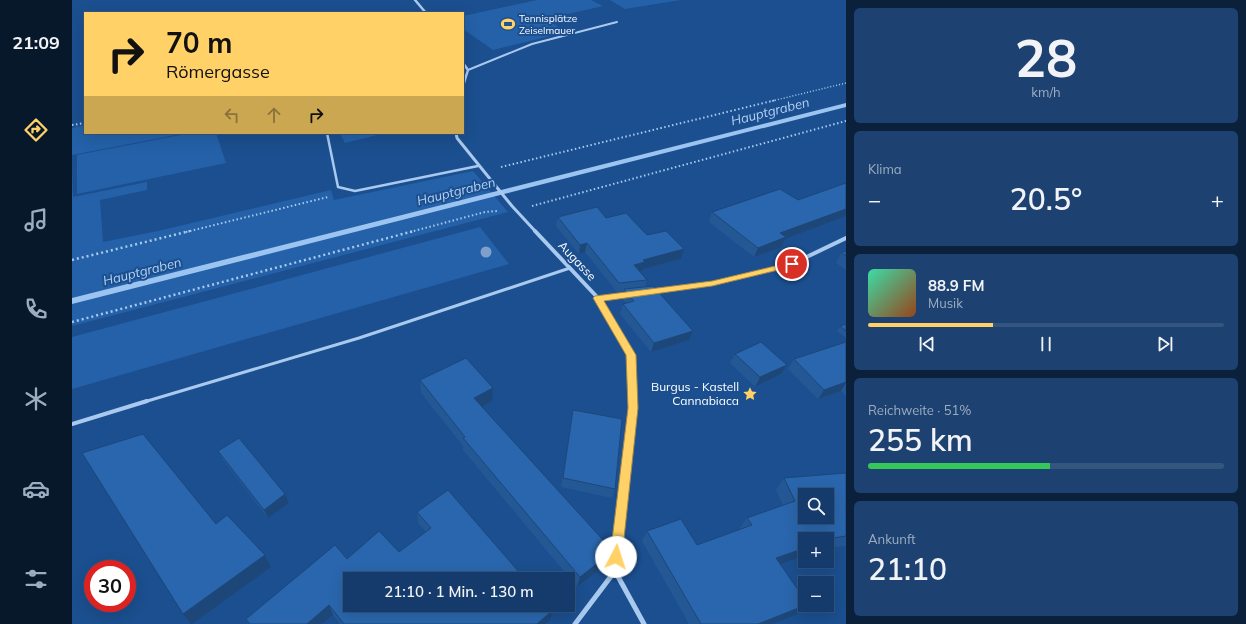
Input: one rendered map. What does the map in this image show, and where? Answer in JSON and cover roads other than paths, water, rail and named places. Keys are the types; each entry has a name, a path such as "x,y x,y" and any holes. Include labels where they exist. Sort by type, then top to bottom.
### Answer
{"street":[{"path":"416,0 425,12"},
{"path":"464,64 468,70 464,83"},
{"path":"456,134 457,138 478,166"},
{"name":"Augasse","path":"478,166 516,211 598,298 631,355 633,408 619,515 615,571"},
{"path":"645,292 712,284 792,264 846,238"},
{"path":"598,298 630,294"},
{"path":"575,624 615,571 644,624"}],"lane":[{"path":"468,70 532,44 617,22"},
{"path":"327,134 338,187 355,191 478,166"},
{"path":"72,424 358,338 570,268"}],"waterway":[{"name":"Hauptgraben","path":"72,301 846,105"}],"place":[{"name":"Tennisplätze Zeiselmauer","path":"508,24"},
{"name":"Burgus - Kastell Cannabiaca","path":"750,394"}]}
